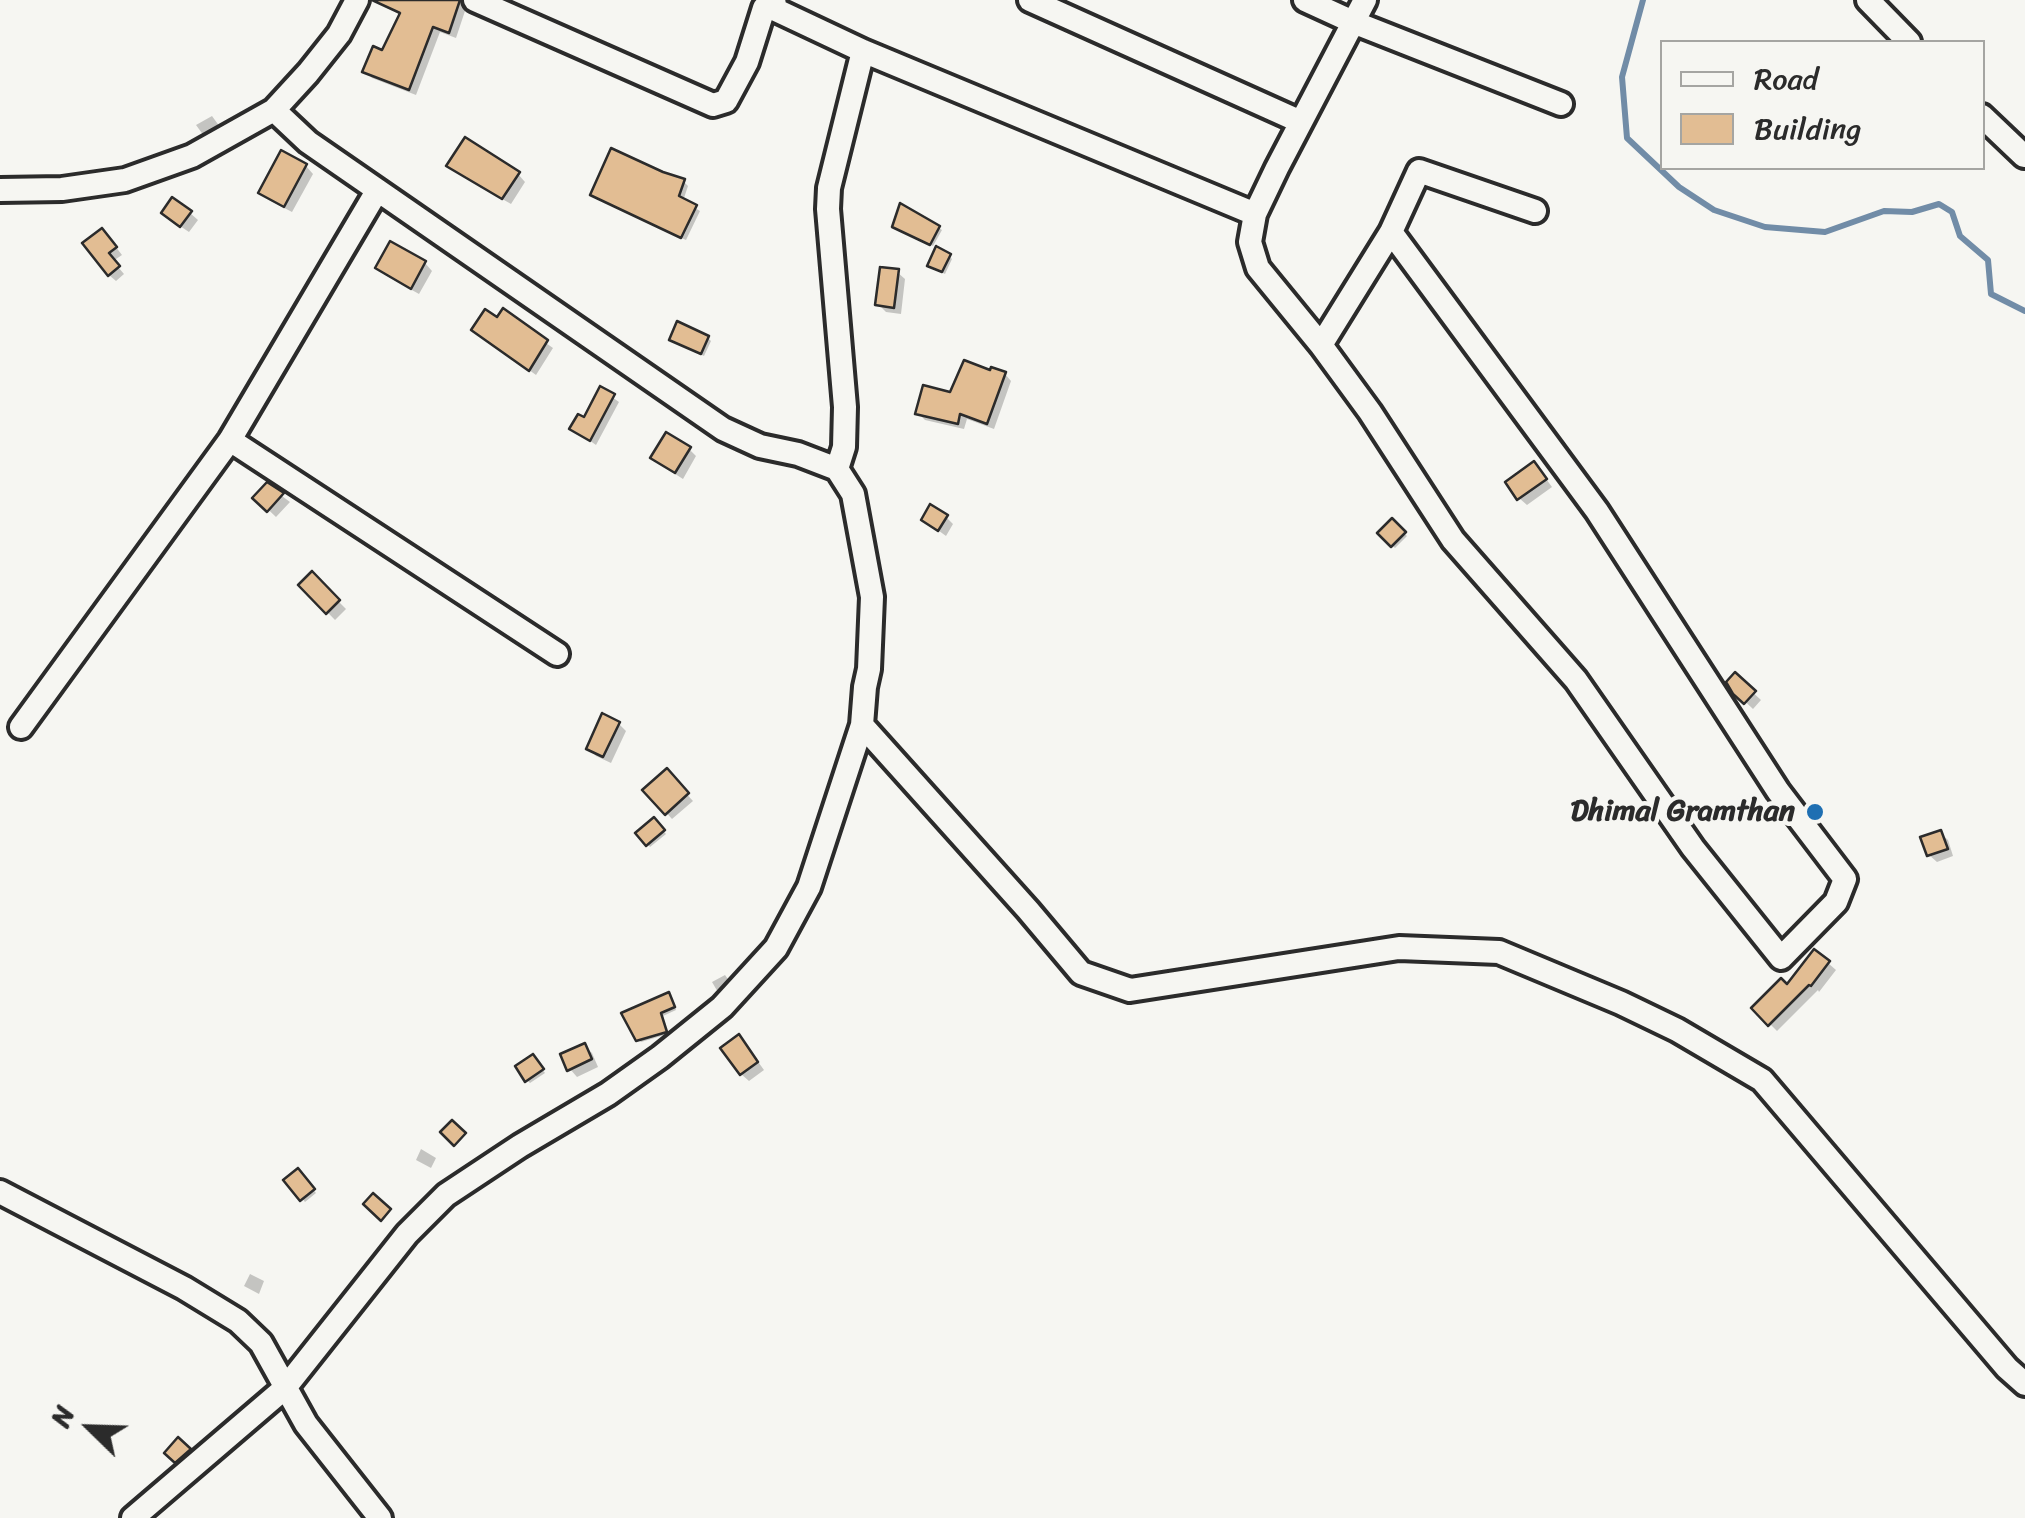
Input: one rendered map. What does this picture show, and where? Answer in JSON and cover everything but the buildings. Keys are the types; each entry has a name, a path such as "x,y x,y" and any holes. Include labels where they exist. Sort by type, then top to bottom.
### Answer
{"street":[{"path":"0,190 62,189 125,180 192,156 274,110 340,34 357,0"},
{"path":"474,0 714,105 726,101 746,62 765,4 863,51 1255,214"},
{"path":"1030,0 1301,122"},
{"path":"1306,0 1562,104"},
{"path":"1365,0 1255,214 1250,242 1258,268 1370,412 1453,540 1576,680 1693,848 1781,958 1836,902 1845,879 1778,791 1598,511 1391,232"},
{"path":"1868,0 1907,40"},
{"path":"837,469 844,447 845,407 829,188 863,51"},
{"path":"133,1518 286,1388 407,1234 446,1195 608,1094 660,1056 722,1007 776,948 809,887 862,725 870,670 872,596 853,494 837,469 798,454 760,446 723,429 308,142 274,110"},
{"path":"1985,119 2024,156"},
{"path":"1321,345 1391,232 1420,172 1536,211"},
{"path":"21,727 230,440 377,190"},
{"path":"230,440 557,654"},
{"path":"862,725 1081,973 1130,990 1399,948 1498,952 1678,1030 1762,1080 2025,1384"},
{"path":"0,1192 184,1288 238,1321 261,1343 306,1424 380,1518"}],"waterway":[{"path":"1643,0 1622,77 1627,138 1660,169"},
{"path":"1661,170 1714,210 1765,227 1825,232 1884,211 1912,212 1939,204 1952,212 1960,236 1988,260 1991,294 2025,311"}],"place":[{"name":"Dhimal Gramthan","path":"1815,812"}]}
